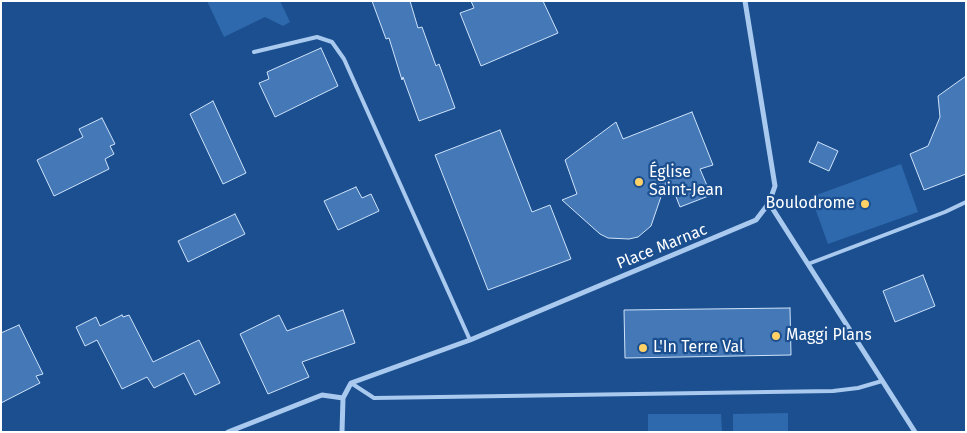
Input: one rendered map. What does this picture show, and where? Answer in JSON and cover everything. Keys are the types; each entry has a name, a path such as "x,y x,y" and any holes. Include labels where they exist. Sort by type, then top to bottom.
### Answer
{"street":[{"path":"745,1 775,186 769,203 915,432"},
{"name":"Place Marnac","path":"351,383 470,340 736,229 756,220 769,203"},
{"path":"342,432 343,398 351,383"},
{"path":"228,432 322,395 343,398"}],"lane":[{"path":"254,52 317,37 332,42 344,59 470,340"},
{"path":"808,264 945,212 966,202"},
{"path":"351,383 374,398 833,391 858,388 882,381"}],"shaded area":[{"path":"207,1 280,1 290,22 283,26 265,17 224,37"},
{"name":"Boulodrome","path":"901,164 918,212 828,244 811,197"},
{"path":"788,413 788,432 733,432 733,414"},
{"path":"648,414 721,414 722,432 648,432"}],"building":[{"path":"372,1 410,1 418,28 422,27 436,66 439,64 455,108 419,121 403,77 402,80 389,38 386,39"},
{"path":"471,1 543,1 558,33 481,66 460,13 474,8"},
{"path":"321,48 338,86 275,117 259,83 269,79 267,72"},
{"path":"966,76 966,174 924,190 910,154 928,146 940,117 938,96"},
{"path":"213,101 246,173 223,184 190,114"},
{"name":"Église Saint-Jean","path":"692,112 713,165 700,169 711,195 680,207 668,176 651,226 638,237 629,239 608,238 600,234 562,200 577,194 565,160 616,122 623,139"},
{"path":"102,118 115,144 110,146 114,154 105,159 109,169 54,196 37,160 83,137 79,129"},
{"path":"500,130 532,212 550,205 571,259 488,290 435,155"},
{"path":"818,142 838,151 829,171 809,162"},
{"path":"356,187 362,198 371,194 379,211 338,230 324,201"},
{"path":"235,214 245,234 188,262 178,241"},
{"path":"923,275 935,306 895,322 883,291"},
{"path":"790,308 791,355 625,358 624,310"},
{"path":"343,310 355,343 302,362 309,377 268,394 240,334 279,315 287,331"},
{"path":"122,315 123,317 129,315 153,362 199,340 220,383 195,395 184,373 154,388 147,377 122,389 97,340 85,346 76,327 96,317 100,326"},
{"path":"19,325 43,374 36,376 40,383 1,403 1,333"}],"place":[{"name":"Église Saint-Jean","path":"639,182"},
{"name":"Boulodrome","path":"865,204"},
{"name":"Maggi Plans","path":"776,336"},
{"name":"L'In Terre Val","path":"643,348"}]}
